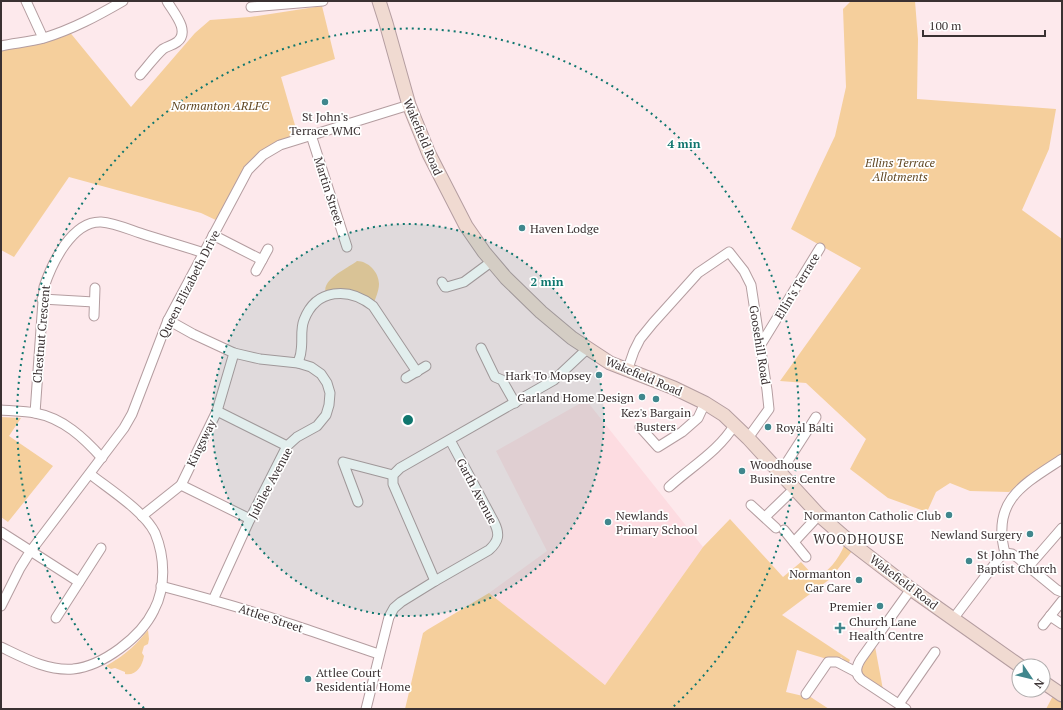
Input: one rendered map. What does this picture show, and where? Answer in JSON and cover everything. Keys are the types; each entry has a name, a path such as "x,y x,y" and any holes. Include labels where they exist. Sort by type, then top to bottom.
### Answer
{"street":[{"path":"26,1 42,38"},
{"path":"1,46 42,38 68,30 91,20 123,1"},
{"path":"140,75 163,50 176,43 182,35 183,30 181,24 167,1"},
{"path":"251,7 324,1"},
{"name":"Wakefield Road","path":"379,1 408,105 429,154 450,198 474,239 491,262 506,278 541,312 587,349 610,363 674,388 705,403 735,424 818,515 850,542 911,588 1011,660"},
{"name":"Queen Elizabeth Drive","path":"1,606 20,568 30,552 124,428 132,414 168,320 242,179 255,162 271,150 408,105"},
{"name":"Martin Street","path":"311,136 347,247"},
{"name":"Chestnut Crescent","path":"35,413 42,299 46,280 56,259 73,235 81,228 90,224 101,222 112,224 204,253"},
{"path":"213,235 262,260"},
{"name":"Ellin's Terrace","path":"760,346 820,248"},
{"path":"256,271 268,249"},
{"name":"Goosehill Road","path":"628,371 634,351 640,339 653,323 698,273 729,252 744,271 750,285 769,409 748,438"},
{"path":"442,282 445,287 447,287 464,282 491,262"},
{"path":"94,316 95,288"},
{"path":"298,363 301,352 301,331 309,309 326,295 345,293 355,295 373,306 416,372"},
{"path":"42,299 94,302"},
{"name":"Jubilee Avenue","path":"168,320 193,334 234,353 260,359 298,363 311,366 321,374 327,383 330,393 326,416 318,426 297,437 287,446 250,519 213,600"},
{"path":"481,348 495,377 502,380 515,403"},
{"path":"435,581 393,484 393,475 400,468 554,380 587,349"},
{"name":"Kingsway","path":"142,516 181,485 217,411 234,353"},
{"path":"406,378 426,366"},
{"path":"640,427 658,447 682,432 698,418 705,403"},
{"path":"1,410 35,413 61,422 81,436 102,458"},
{"path":"217,411 287,446"},
{"path":"780,474 816,416"},
{"path":"669,486 711,454 729,434 735,424"},
{"name":"Garth Avenue","path":"366,709 389,617 394,608 435,581 489,550 496,544 499,538 498,530 494,522 450,440"},
{"path":"1005,553 1001,528 1009,502 1018,489 1062,459"},
{"path":"358,502 343,462 393,475"},
{"path":"1,647 34,662 57,669 72,669 94,664 125,645 137,634 154,611 161,586 162,562 160,548 154,532 142,516 90,474"},
{"path":"181,485 250,519"},
{"path":"765,517 794,489"},
{"path":"751,505 794,542 806,558"},
{"path":"794,542 818,515"},
{"path":"1028,566 1062,528"},
{"path":"1,532 79,582"},
{"path":"56,618 101,548"},
{"path":"953,618 1000,557 1005,553 1012,554 1057,590 1062,592"},
{"name":"Attlee Street","path":"161,586 213,600 379,654"},
{"path":"856,672 863,656 911,588"},
{"path":"1043,625 1062,601"},
{"path":"1050,616 1062,624"},
{"path":"806,694 828,662 833,661 856,672 858,677 862,680 903,707 925,673 935,652"},
{"path":"1051,687 1062,694"}],"shaded area":[{"name":"Newlands Primary School","path":"586,400 703,547 605,685 489,593 547,551 496,451"}],"green space":[{"name":"Ellins Terrace Allotments","path":"851,1 915,1 918,39 917,99 1056,109 1049,149 1022,210 1062,239 1062,453 1009,492 970,491 950,483 936,492 927,512 888,498 850,469 866,439 806,383 780,381 861,268 791,229 835,136 846,87 843,9"},
{"name":"Normanton ARLFC","path":"322,6 335,59 281,77 299,139 263,155 220,222 201,213 69,177 14,257 1,250 1,46 68,30 131,107 195,33 210,20 250,17"},
{"path":"357,261 361,261 369,265 375,271 379,280 378,292 373,306 365,300 326,295 325,291 328,282"},
{"path":"1,417 21,418 9,436 53,466 8,522 1,517"},
{"path":"730,519 783,577 801,562 813,575 818,576 828,569 836,560 847,539 856,546 830,579 782,615 850,660 849,662 846,662 841,657 837,662 797,650 786,692 803,696 806,694 829,709 405,709 423,633 489,593 605,685 703,547"},
{"path":"148,630 148,644 144,646 142,653 144,656 143,660 138,670 132,674 125,674 125,672 115,668 111,669 106,666 129,650"},
{"path":"874,641 884,695 862,680 857,667"},
{"path":"1054,694 1062,700 1062,709 1046,709"}],"place":[{"name":"St John's Terrace WMC","path":"325,102"},
{"name":"Haven Lodge","path":"522,228"},
{"name":"Hark To Mopsey","path":"599,375"},
{"name":"Garland Home Design","path":"642,397"},
{"name":"Kez's Bargain Busters","path":"656,399"},
{"name":"Royal Balti","path":"768,427"},
{"name":"Woodhouse Business Centre","path":"742,471"},
{"name":"Normanton Catholic Club","path":"949,515"},
{"name":"Newlands Primary School","path":"608,522"},
{"name":"Newland Surgery","path":"1030,534"},
{"name":"St John The Baptist Church","path":"969,561"},
{"name":"Normanton Car Care","path":"859,580"},
{"name":"Premier","path":"880,606"},
{"name":"Church Lane Health Centre","path":"840,628"},
{"name":"Attlee Court Residential Home","path":"308,679"}],"district":[{"name":"WOODHOUSE","path":"859,539"}]}
